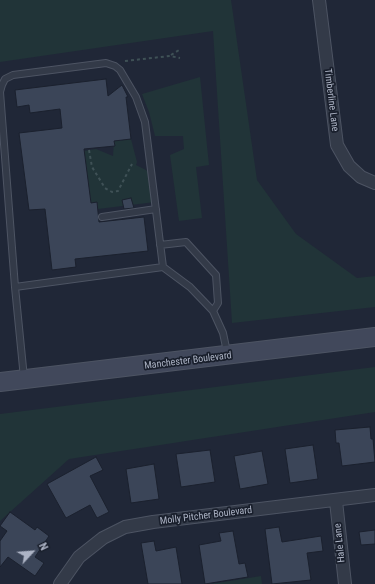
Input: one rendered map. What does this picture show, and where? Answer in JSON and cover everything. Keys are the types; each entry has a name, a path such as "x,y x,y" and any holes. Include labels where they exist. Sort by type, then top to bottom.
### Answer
{"street":[{"name":"Timberline Lane","path":"318,0 337,145 349,166 361,177 375,183"},
{"name":"Manchester Boulevard","path":"0,382 228,356 375,337"},
{"name":"Molly Pitcher Boulevard","path":"60,584 79,557 103,538 125,528 153,522 336,501 375,495"},
{"name":"Hale Lane","path":"336,501 345,584"}],"lane":[{"path":"25,380 15,286 0,92 6,79 13,75 106,64 115,66 125,76 136,97 145,122 163,267"},
{"path":"102,217 156,208"},
{"path":"160,245 186,242 216,275 218,303 213,311"},
{"path":"15,286 163,267 190,286 213,311 223,333 228,356"}],"path":[{"path":"170,56 179,50"},
{"path":"106,64 170,56 180,58"},
{"path":"89,150 92,167 105,188 112,192 118,191 132,164"}],"green space":[{"path":"0,0 231,0 257,180 296,234 357,278 375,276 375,307 232,323 213,31 0,62"},
{"path":"200,77 209,165 196,167 202,218 179,221 170,155 184,149 183,136 155,136 149,112 142,94"},
{"path":"131,139 137,162 136,165 152,175 155,202 98,209 97,202 91,203 84,151 96,149 113,156 114,141"},
{"path":"375,367 375,412 69,459 0,521 0,414"},
{"path":"261,576 262,584 211,584"}],"building":[{"path":"106,79 108,96 122,85 128,97 126,97 131,139 114,141 115,146 84,149 91,203 97,202 99,222 144,217 148,251 75,259 76,267 52,270 45,209 29,210 19,133 62,128 60,109 30,113 29,105 17,107 15,90"},
{"path":"131,198 134,208 124,209 122,200"},
{"path":"370,427 371,439 373,439 375,462 342,466 339,443 336,443 335,430"},
{"path":"313,445 318,479 290,483 285,449"},
{"path":"210,450 215,482 181,487 176,454"},
{"path":"262,451 268,484 240,489 234,456"},
{"path":"96,457 103,470 90,476 109,512 97,518 90,505 66,518 47,484"},
{"path":"154,464 159,499 131,503 126,469"},
{"path":"10,512 35,530 37,527 49,536 35,557 44,563 35,576 8,557 0,567 0,541 7,531 0,526"},
{"path":"279,527 282,542 321,536 323,551 307,553 311,580 272,584 265,529"},
{"path":"375,530 375,544 361,545 359,532"},
{"path":"233,531 239,564 245,563 248,577 205,584 199,545 221,541 219,533"},
{"path":"154,541 156,551 176,547 182,584 148,584 141,543"}]}
